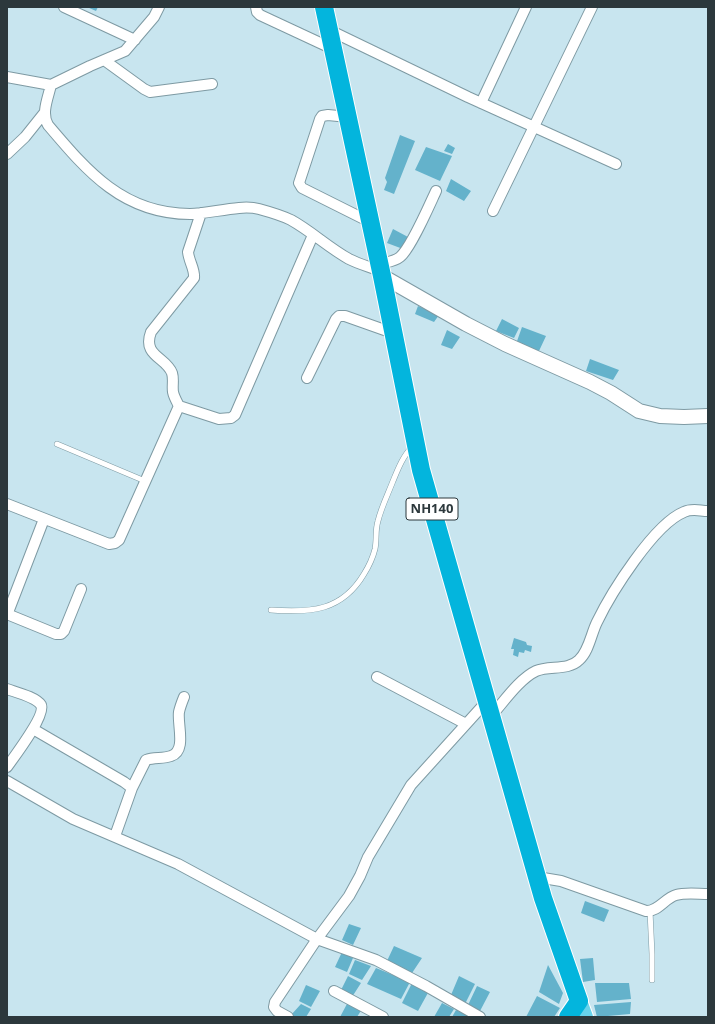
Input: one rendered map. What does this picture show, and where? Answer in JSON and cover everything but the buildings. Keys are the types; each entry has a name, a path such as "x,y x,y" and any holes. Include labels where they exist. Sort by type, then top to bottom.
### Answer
{"highway":[{"name":"NH140","path":"324,7 394,334 421,470 543,898 582,1009 568,1017"}],"main road":[{"path":"380,270 466,324 505,344 590,382 611,393 631,407 644,413 660,416 708,416"}],"street":[{"path":"64,7 135,40"},
{"path":"7,77 51,85 125,51 154,17 159,7"},
{"path":"256,7 257,12 260,15 333,49"},
{"path":"480,103 526,7"},
{"path":"492,211 592,7"},
{"path":"329,30 480,103 616,164"},
{"path":"104,60 144,90 150,92 212,84"},
{"path":"51,85 45,112 45,120 48,125 81,164 115,192 138,204 168,212 190,214 258,208 286,218 350,259 380,270 404,253 436,190"},
{"path":"7,154 25,137 45,112"},
{"path":"348,117 324,115 320,119 299,183 302,188 370,222"},
{"path":"7,504 109,544 115,543 119,540 179,406 173,392 172,375 170,370 151,350 149,337 151,332 194,278 194,272 188,252 201,213"},
{"path":"179,406 219,419 231,418 235,415 313,235"},
{"path":"307,378 336,319 339,316 344,316 394,334"},
{"path":"288,1017 277,1011 274,1007 275,1002 317,939 351,892 368,857 416,778 466,724 514,690 533,672 548,668 568,666 579,660 586,648 604,606 647,544 662,527 683,512 695,510 708,511"},
{"path":"44,518 7,615 56,634 61,634 64,631 81,589"},
{"path":"378,677 466,724"},
{"path":"7,689 34,699 41,705 42,709 33,728 7,766"},
{"path":"115,836 132,788 146,760 170,756 175,754 178,748 181,733 179,711 184,697"},
{"path":"33,728 132,788"},
{"path":"7,781 65,814 178,864 317,939 376,960 426,986 480,1017"},
{"path":"537,877 561,881 646,912 650,911 670,897 676,895 708,894"},
{"path":"334,990 384,1017"}],"lane":[{"path":"57,444 145,481"},
{"path":"271,610 294,612 329,606 341,600 351,591 360,580 375,550 378,520 401,463 411,448 416,444"},
{"path":"650,911 652,980"}]}
